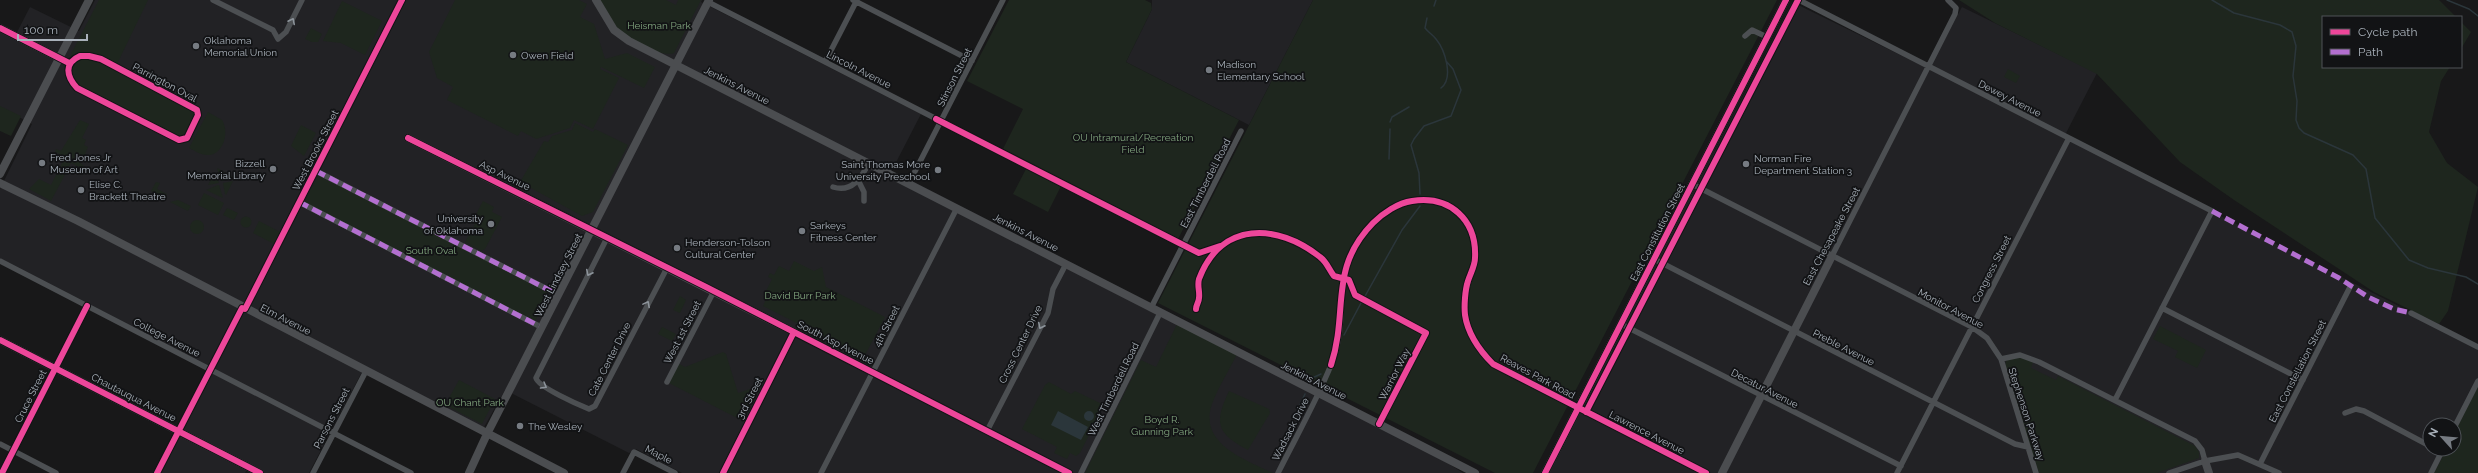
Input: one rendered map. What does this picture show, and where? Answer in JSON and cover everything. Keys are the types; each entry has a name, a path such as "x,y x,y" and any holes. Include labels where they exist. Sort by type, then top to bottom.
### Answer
{"street":[{"path":"214,0 273,30 278,39 286,32 302,0"},
{"name":"West Brooks Street","path":"157,473 316,170 402,0"},
{"name":"Jenkins Avenue","path":"596,0 617,32 677,65 1475,473"},
{"name":"Stinson Street","path":"909,183 1003,0"},
{"name":"East Constitution Street","path":"1545,473 1786,0"},
{"name":"Dewey Avenue","path":"1799,0 2212,211 2162,308"},
{"name":"East Chesapeake Street","path":"1722,473 1955,14 1956,8 1948,0"},
{"path":"0,174 87,1"},
{"name":"West Lindsey Street","path":"469,473 487,434 709,1"},
{"name":"Lincoln Avenue","path":"709,1 1001,152"},
{"path":"825,62 855,1 972,61"},
{"path":"0,28 69,63"},
{"path":"1745,36 1752,30 1767,37"},
{"name":"Parrington Oval","path":"80,56 96,57 195,108 198,115 187,138 179,140 80,90 70,79 69,63 80,56"},
{"name":"East Timberdell Road","path":"1151,308 1241,131"},
{"name":"Asp Avenue","path":"408,138 592,231"},
{"name":"Congress Street","path":"1897,473 2069,138"},
{"path":"833,187 846,188 859,182 869,163"},
{"path":"316,170 555,293"},
{"path":"859,182 864,192 864,200"},
{"name":"Elm Avenue","path":"0,183 78,221 243,308 564,473"},
{"name":"Monitor Avenue","path":"1692,184 1972,327 1987,338 2001,359"},
{"name":"Reaves Park Road","path":"1318,393 1335,352 1340,320 1342,279 1351,252 1360,236 1378,218 1408,202 1426,199 1440,201 1455,210 1469,225 1474,236 1475,260 1467,283 1465,314 1473,339 1482,353 1493,364 1502,370 1578,408"},
{"path":"299,202 539,326"},
{"name":"4th Street","path":"821,473 957,208"},
{"name":"South Asp Avenue","path":"592,231 714,291 987,430 1068,473"},
{"name":"Cate Center Drive","path":"607,238 536,378 540,384 560,395 589,409 595,406 667,268"},
{"name":"Preble Avenue","path":"1654,259 2015,444 2028,447"},
{"name":"College Avenue","path":"0,262 411,473"},
{"name":"Cross Center Drive","path":"987,430 1048,313 1053,289 1066,264"},
{"name":"East Constellation Street","path":"2260,464 2350,287"},
{"name":"West 1st Street","path":"667,382 714,291"},
{"name":"Cruce Street","path":"2,473 87,306"},
{"path":"2115,400 2162,308 2303,380"},
{"name":"West Timberdell Road","path":"1081,473 1160,313"},
{"path":"2411,313 2478,347"},
{"name":"Decatur Avenue","path":"1621,324 1760,396 1901,466"},
{"name":"3rd Street","path":"723,473 794,332"},
{"name":"Warrior Way","path":"1379,424 1426,333"},
{"name":"Chautauqua Avenue","path":"0,340 260,473"},
{"path":"2001,359 2020,355 2030,358 2195,442 2202,450 2209,473"},
{"name":"Stephenson Parkway","path":"2001,359 2036,473"},
{"name":"Parsons Street","path":"313,473 366,371"},
{"path":"2460,417 2478,381"},
{"name":"Wadsack Drive","path":"1278,473 1318,393"},
{"name":"Lawrence Avenue","path":"1578,408 1706,473"},
{"path":"2345,413 2356,410 2364,411 2422,442"},
{"path":"0,444 56,473"},
{"name":"Maple","path":"623,473 634,452 675,473"},
{"path":"2169,473 2205,461 2238,455 2279,473"},
{"path":"2431,473 2438,457"},
{"name":"Jenkins Avenue","path":"1461,466 1470,473"}],"shaded area":[{"name":"University of Oklahoma","path":"95,0 702,0 701,2 921,114 889,176 1443,460 1463,473 682,473 636,449 629,453 505,390 483,429 364,368 309,473 265,473 250,465 245,473 161,473 155,470 209,366 0,258 0,189 32,124 0,107 0,30 14,38 30,7 79,31"},
{"name":"Madison Elementary School","path":"1152,0 1313,0 1249,125 1126,62 1152,9"},
{"path":"1792,2 1929,69 1962,7 2097,73 2064,137 2478,346 2478,473 1547,473"},
{"path":"1058,411 1088,427 1081,440 1051,425"},
{"path":"1087,411 1091,411 1093,412 1093,420 1087,421 1084,418 1084,414"}],"green space":[{"path":"99,0 148,0 117,64 104,57 90,53 70,56"},
{"path":"455,0 579,0 587,4 580,17 594,24 605,59 627,53 655,67 644,88 601,67 600,69 619,78 593,129 574,120 570,128 536,139 521,131 518,136 447,100 453,87 437,78 429,52"},
{"name":"Heisman Park","path":"595,0 666,0 676,5 678,0 701,0 674,53 669,54 653,51 634,43 619,33 608,22"},
{"name":"OU Intramural/Recreation Field","path":"1009,0 1145,0 1151,3 1152,9 1126,62 1239,120 1177,241 1002,151 1023,109 967,81"},
{"path":"1313,0 1777,0 1533,473 1495,473 1158,303"},
{"path":"1959,0 2439,0 2455,16 2322,16 2322,68 2449,68 2441,81 2429,132 2447,163 2478,187 2448,311 2439,324 2374,292 2234,200 2180,162 2097,74 1995,23"},
{"path":"342,1 382,21 365,55 341,43 323,41"},
{"path":"2462,23 2471,32 2462,47"},
{"path":"311,28 322,34 318,42 312,42 305,39"},
{"path":"89,56 198,111 184,140 80,90 70,79 71,61"},
{"path":"2008,69 2020,76 2016,83 2004,77"},
{"path":"0,106 21,116 11,136 0,131"},
{"path":"208,112 222,120 225,137 221,148 217,152 207,155 200,154 189,148"},
{"path":"80,120 89,124 82,138 86,140 84,145 88,147 83,159 80,158 78,161 84,166 83,169 71,163 51,201 29,189 39,179 51,185 65,157 55,152 56,149 61,151"},
{"path":"575,123 593,132 595,129 628,145 593,212 582,216 520,182 544,141 548,142 552,136 572,130"},
{"path":"301,125 316,133 304,156 291,146"},
{"path":"217,168 234,177 234,178 221,181"},
{"path":"1026,169 1061,186 1048,212 1013,194"},
{"path":"215,172 219,183 208,185"},
{"name":"South Oval","path":"319,174 549,293 535,321 304,202"},
{"path":"233,181 226,195 223,183"},
{"path":"156,182 160,183 157,189 167,194 165,198 151,191"},
{"path":"219,185 223,198 206,190"},
{"path":"204,193 224,203 218,215 198,205"},
{"path":"178,200 191,206 188,211 170,202"},
{"path":"483,201 494,207 492,212 502,217 485,249 481,251 465,242 475,224 472,222"},
{"path":"227,208 238,213 234,220 223,215"},
{"path":"244,217 248,217 250,218 250,226 244,227 241,224 241,220"},
{"path":"197,220 202,222 204,227 202,232 197,234 192,232 190,227 192,222"},
{"path":"259,221 280,232 274,244 253,233"},
{"name":"David Burr Park","path":"794,261 814,271 822,267 826,287 885,317 864,357 763,306 768,295 766,291 772,279 768,277 770,273 774,275 779,266 789,271"},
{"path":"680,296 686,300 680,313 673,310"},
{"name":"Boyd R. Gunning Park","path":"1177,324 1237,354 1217,391 1212,404 1209,418 1212,430 1218,440 1227,449 1273,473 1085,473 1141,360 1156,367"},
{"path":"2160,326 2206,350 2197,368 2175,357 2178,351 2153,339"},
{"path":"662,327 676,334 672,341 658,334"},
{"path":"723,352 726,354 738,393 750,389 754,397 743,421 669,383 679,364 685,367"},
{"path":"2021,357 2033,362 2031,368 2056,380 2058,376 2195,446 2199,452 2199,458 2157,473 2039,473 2005,368 2006,360"},
{"name":"OU Chant Park","path":"459,380 495,399 482,424 445,405"},
{"path":"1049,382 1071,394 1075,391 1104,405 1080,453 1076,456 1070,453 1067,459 1054,453 1057,447 1022,429 1045,385"},
{"path":"2478,386 2478,473 2434,473 2443,457 2462,457 2462,418"},
{"path":"1229,391 1269,409 1270,413 1248,450 1229,438 1221,426 1221,411"}],"waterway":[{"path":"1434,6 1436,0"},
{"path":"2212,0 2234,13 2280,25 2292,32 2296,46 2293,76 2297,101 2296,120 2299,128 2304,133 2353,155 2366,169 2375,218 2409,260 2428,268 2466,277 2478,284"},
{"path":"2447,0 2469,9 2478,16"},
{"path":"1427,18 1425,28 1439,44 1447,64 1447,78 1441,88"},
{"path":"1420,194 1419,173 1411,145 1424,126 1451,116 1461,90 1453,69 1446,61"},
{"path":"1390,122 1392,117 1409,107"},
{"path":"1389,159 1390,129"},
{"path":"1364,298 1402,230 1420,206"},
{"path":"1344,335 1361,303"},
{"path":"1312,378 1321,374"},
{"path":"1279,450 1305,394"}],"marked path":[{"path":"316,171 555,293"},
{"path":"299,202 539,326"},
{"path":"2212,211 2339,278 2368,297 2394,309 2411,313"}],"cycle path":[{"path":"157,473 242,308 245,309 402,0"},
{"path":"1545,473 1786,0"},
{"path":"1586,412 1798,0"},
{"path":"0,28 69,63"},
{"path":"80,56 89,56 101,59 197,110 198,115 187,138 179,140 77,88 73,83 68,70 71,62 80,56"},
{"path":"936,119 1199,253 1220,246"},
{"path":"408,138 706,287 1069,473"},
{"path":"1331,365 1339,326 1345,274 1350,257 1359,240 1377,219 1396,206 1412,201 1426,200 1438,202 1449,206 1458,213 1466,222 1471,232 1474,244 1475,261 1466,289 1466,322 1471,336 1493,364 1706,473"},
{"path":"1196,309 1199,299 1199,279 1209,260 1221,246 1236,238 1252,234 1269,234 1286,238 1303,246 1322,259 1334,276 1349,280 1355,295 1426,333 1379,424"},
{"path":"2,473 87,306"},
{"path":"723,473 794,332"},
{"path":"0,340 260,473"}],"place":[{"name":"Oklahoma Memorial Union","path":"196,46"},
{"name":"Owen Field","path":"513,55"},
{"name":"Madison Elementary School","path":"1209,70"},
{"name":"Fred Jones Jr Museum of Art","path":"42,163"},
{"name":"Norman Fire Department Station 3","path":"1746,164"},
{"name":"Bizzell Memorial Library","path":"273,169"},
{"name":"Saint Thomas More University Preschool","path":"938,170"},
{"name":"Elise C. Brackett Theatre","path":"81,190"},
{"name":"University of Oklahoma","path":"491,224"},
{"name":"Sarkeys Fitness Center","path":"802,231"},
{"name":"Henderson-Tolson Cultural Center","path":"677,248"},
{"name":"The Wesley","path":"520,426"}]}
